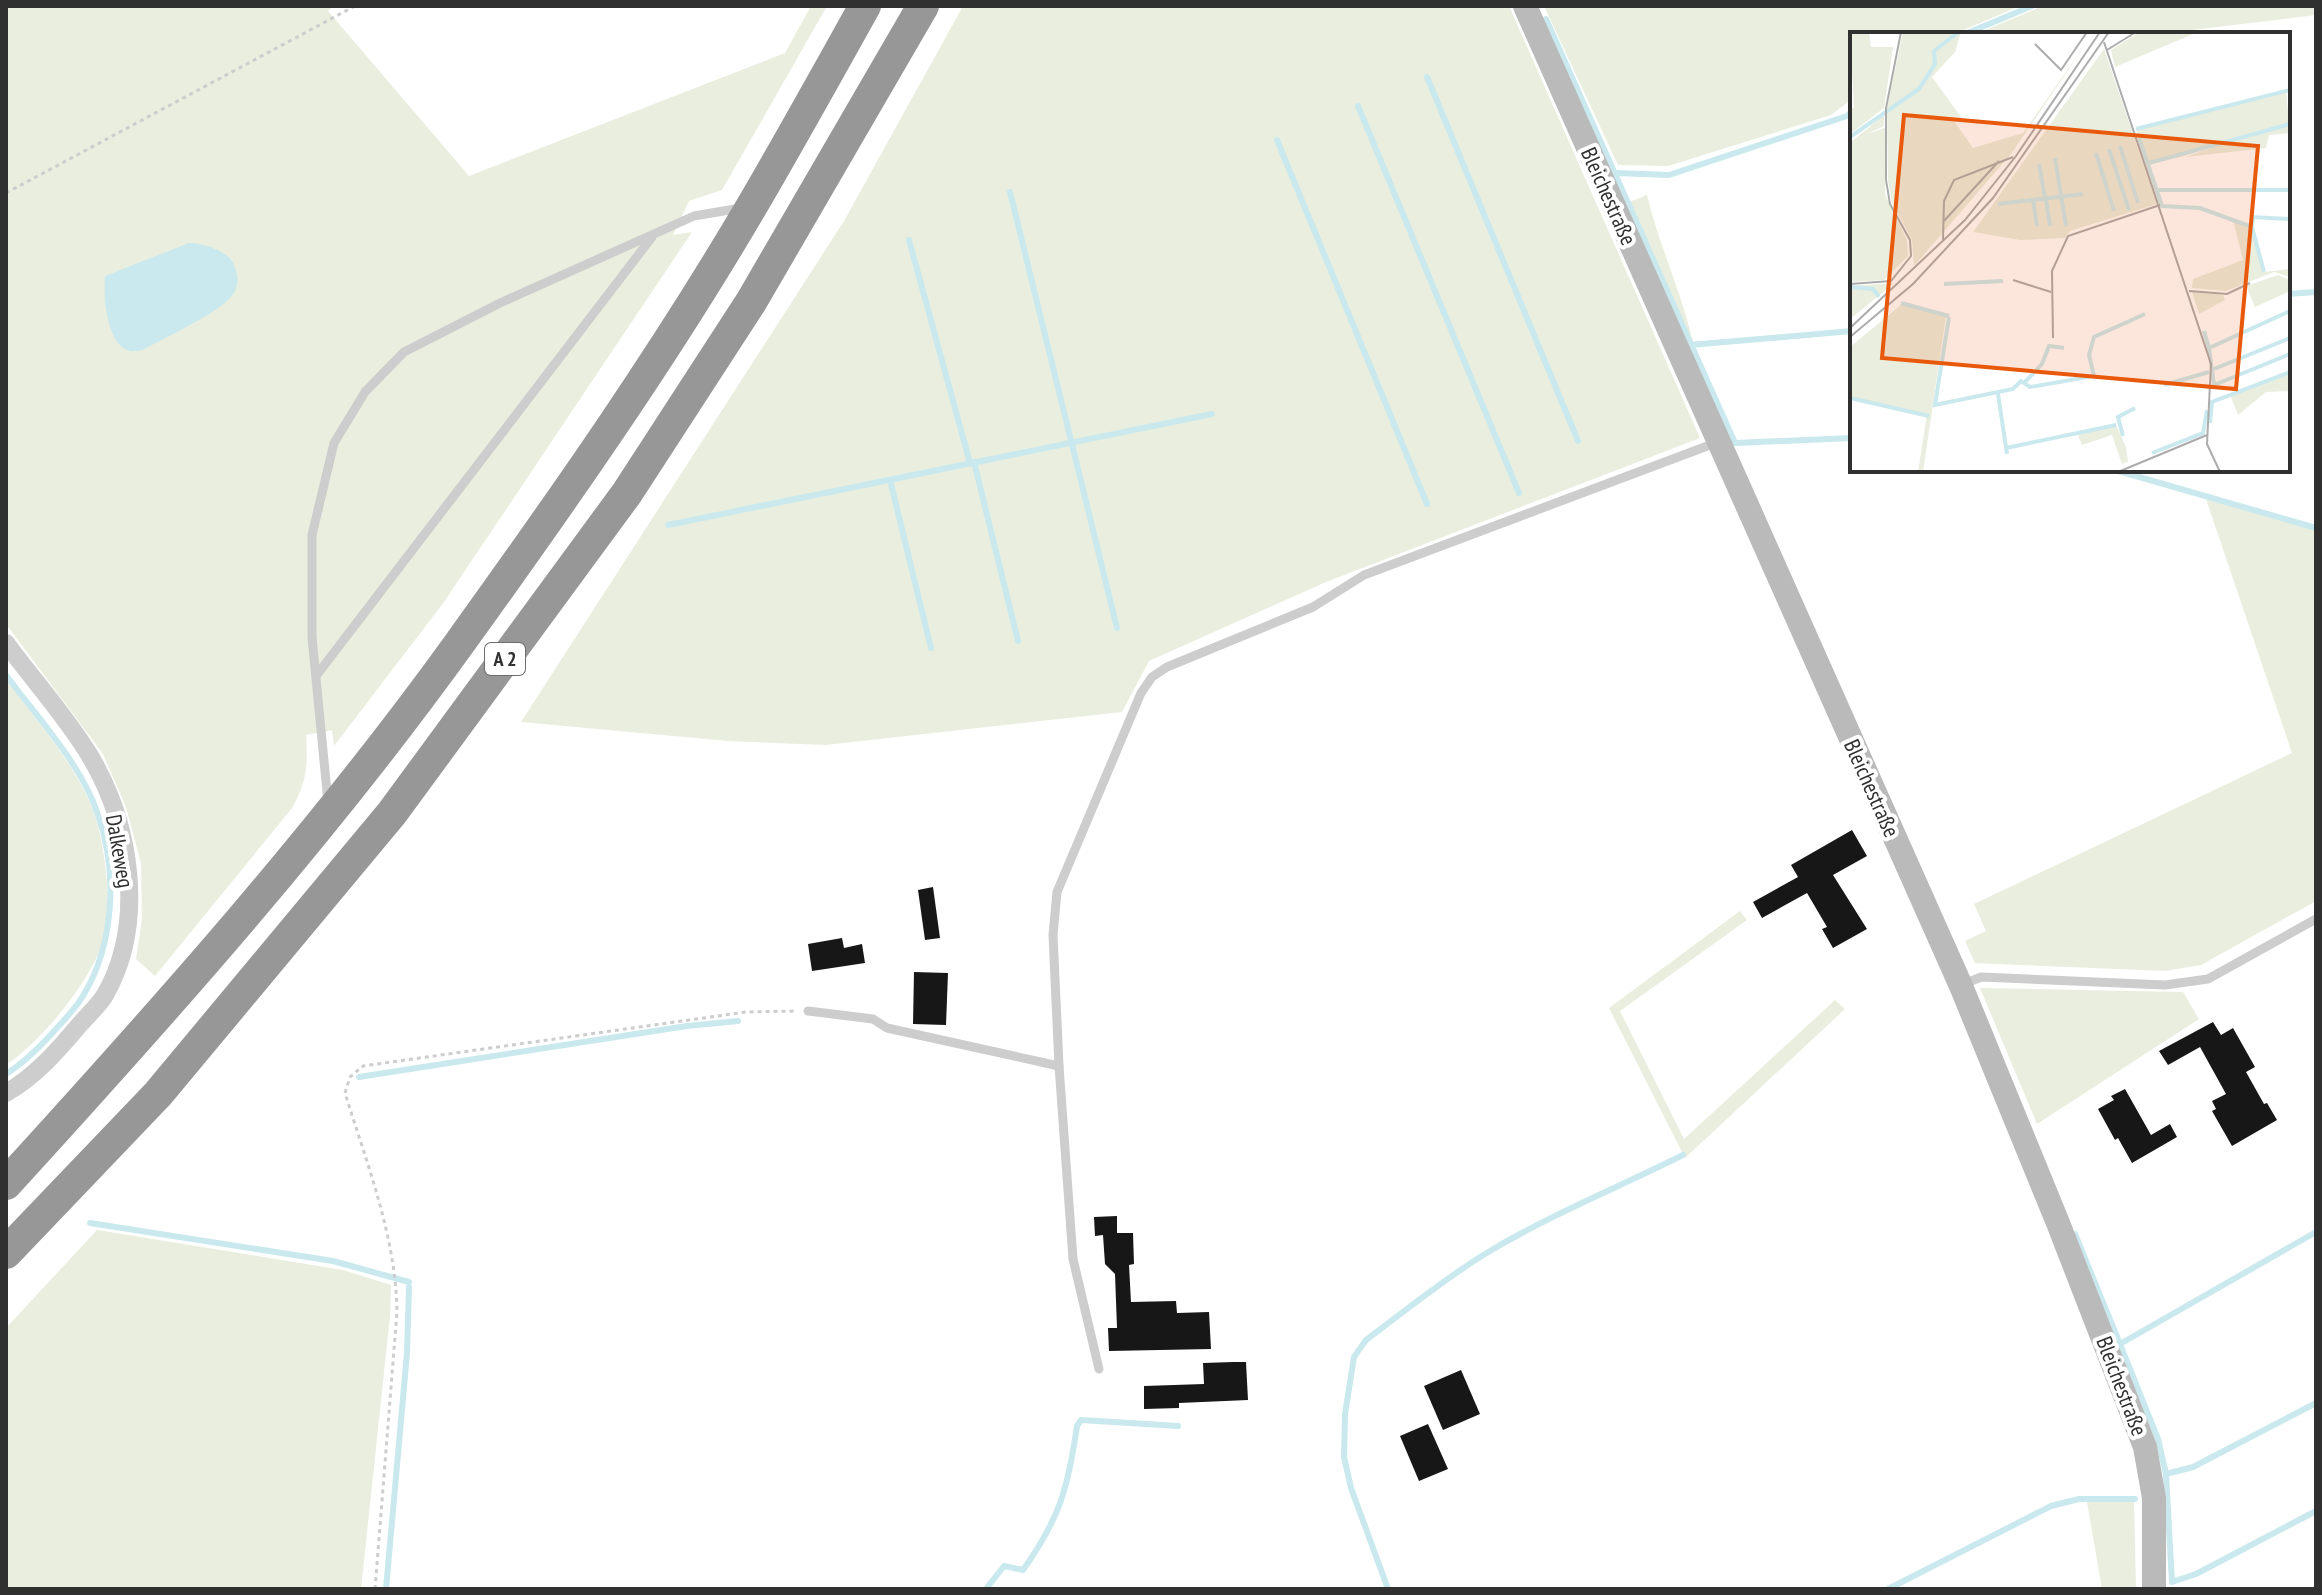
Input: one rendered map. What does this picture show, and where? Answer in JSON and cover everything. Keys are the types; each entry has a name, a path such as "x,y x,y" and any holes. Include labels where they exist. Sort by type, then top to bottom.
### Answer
{"highway":[{"name":"A 2","path":"6,1184 170,1001 329,814 457,646 667,341 752,206 865,6"},
{"name":"A 2","path":"6,1253 158,1094 392,813 524,634 627,493 751,302 923,6"}],"street":[{"name":"Bleichestraße","path":"1525,6 1961,986 2058,1223 2145,1447 2154,1498 2154,1589"},
{"name":"Dalkeweg","path":"6,643 90,756 115,810 128,866 129,917 122,956 104,996 51,1059 6,1093"}],"lane":[{"path":"329,814 312,637 312,535 334,443 365,392 404,352 500,303 694,216 752,206"},
{"path":"316,676 654,234"},
{"path":"1099,1369 1073,1259 1053,935 1057,892 1141,693 1152,677 1167,667 1313,607 1364,575 1718,442"},
{"path":"1961,986 1981,977 2165,985 2208,979 2316,919"},
{"path":"808,1011 873,1019 887,1028 1059,1066"}],"path":[{"path":"6,193 355,6"},
{"path":"375,1589 397,1312 397,1276 390,1241 345,1093 350,1077 363,1066 746,1012 808,1011"}],"green space":[{"path":"6,6 334,6 328,11 469,176 785,53 811,6 827,6 722,190 689,201 673,235 692,232 444,602 334,746 332,730 306,735 305,773 292,808 155,976 136,959 142,919 141,864 126,807 103,754 6,624"},
{"path":"963,6 1509,6 1700,438 1326,582 1149,661 1122,712 826,745 728,741 521,722 844,221"},
{"path":"1544,6 2020,6 1959,32 1850,32 1850,101 1831,115 1668,166 1618,165"},
{"path":"2043,6 2316,6 2316,15 2176,32 1981,32"},
{"path":"1647,195 1682,305 1693,342 1629,202"},
{"path":"2206,499 2316,530 2316,901 2201,965 2165,971 1975,963 1965,941 1986,931 1974,904 2292,753"},
{"path":"6,679 66,760 86,795 102,845 108,902 104,937 82,983 46,1029 6,1065"},
{"path":"1740,911 1747,920 1620,1011 1684,1139 1835,1000 1845,1009 1685,1158 1609,1008"},
{"path":"1980,988 2183,992 2199,1019 2037,1124"},
{"path":"97,1230 343,1270 391,1285 361,1589 6,1589 6,1328"},
{"path":"2134,1501 2136,1589 2102,1589 2087,1502"}],"water":[{"path":"189,243 214,248 230,259 237,276 233,294 189,326 143,350 130,351 122,347 111,330 108,318 105,276"}],"building":[{"path":"1852,830 1867,856 1833,875 1867,929 1833,948 1822,929 1827,927 1807,893 1762,918 1753,902 1798,877 1791,865"},
{"path":"933,887 940,938 925,940 918,890"},
{"path":"842,938 844,948 862,944 865,963 812,971 808,944"},
{"path":"914,972 948,973 946,1025 913,1024"},
{"path":"2213,1022 2221,1035 2233,1028 2255,1067 2246,1072 2277,1120 2232,1146 2212,1111 2216,1109 2212,1101 2226,1094 2200,1047 2168,1065 2159,1051"},
{"path":"2125,1089 2151,1135 2170,1124 2177,1137 2132,1163 2098,1109 2114,1100 2111,1096"},
{"path":"1117,1216 1117,1233 1133,1233 1134,1264 1129,1265 1131,1302 1176,1301 1177,1313 1209,1312 1211,1349 1109,1351 1108,1328 1117,1328 1115,1274 1105,1264 1103,1235 1095,1236 1094,1217"},
{"path":"1246,1362 1248,1400 1179,1403 1179,1408 1144,1409 1144,1386 1204,1384 1203,1363"},
{"path":"1461,1370 1480,1414 1443,1430 1424,1386"},
{"path":"1428,1424 1448,1469 1419,1481 1400,1436"}],"waterway":[{"path":"1970,32 2032,6"},
{"path":"1546,19 1735,443 1850,438"},
{"path":"1427,77 1578,441"},
{"path":"1358,106 1519,493"},
{"path":"1615,173 1669,175 1850,113"},
{"path":"1277,140 1427,504"},
{"path":"1010,192 1117,628"},
{"path":"909,240 970,463"},
{"path":"2290,294 2316,292"},
{"path":"1690,345 1850,331"},
{"path":"668,525 1212,414"},
{"path":"974,462 1018,641"},
{"path":"2122,472 2316,528"},
{"path":"890,480 931,648"},
{"path":"6,675 57,741 90,794 104,834 110,882 110,906 102,953 83,996 39,1048 6,1074"},
{"path":"359,1077 687,1026 738,1021"},
{"path":"1388,1589 1351,1488 1344,1457 1345,1414 1354,1357 1366,1340 1485,1254 1558,1214 1683,1155"},
{"path":"90,1223 333,1261 409,1282"},
{"path":"2075,1234 2120,1344 2316,1232"},
{"path":"386,1589 407,1353 409,1287"},
{"path":"2120,1344 2158,1439 2166,1474 2172,1582 2196,1574 2316,1511"},
{"path":"2166,1474 2193,1467 2316,1403"},
{"path":"986,1589 1004,1566 1023,1570 1046,1534 1066,1485 1077,1426 1081,1420 1178,1426"},
{"path":"1888,1589 2051,1506 2079,1499 2135,1499"}]}
